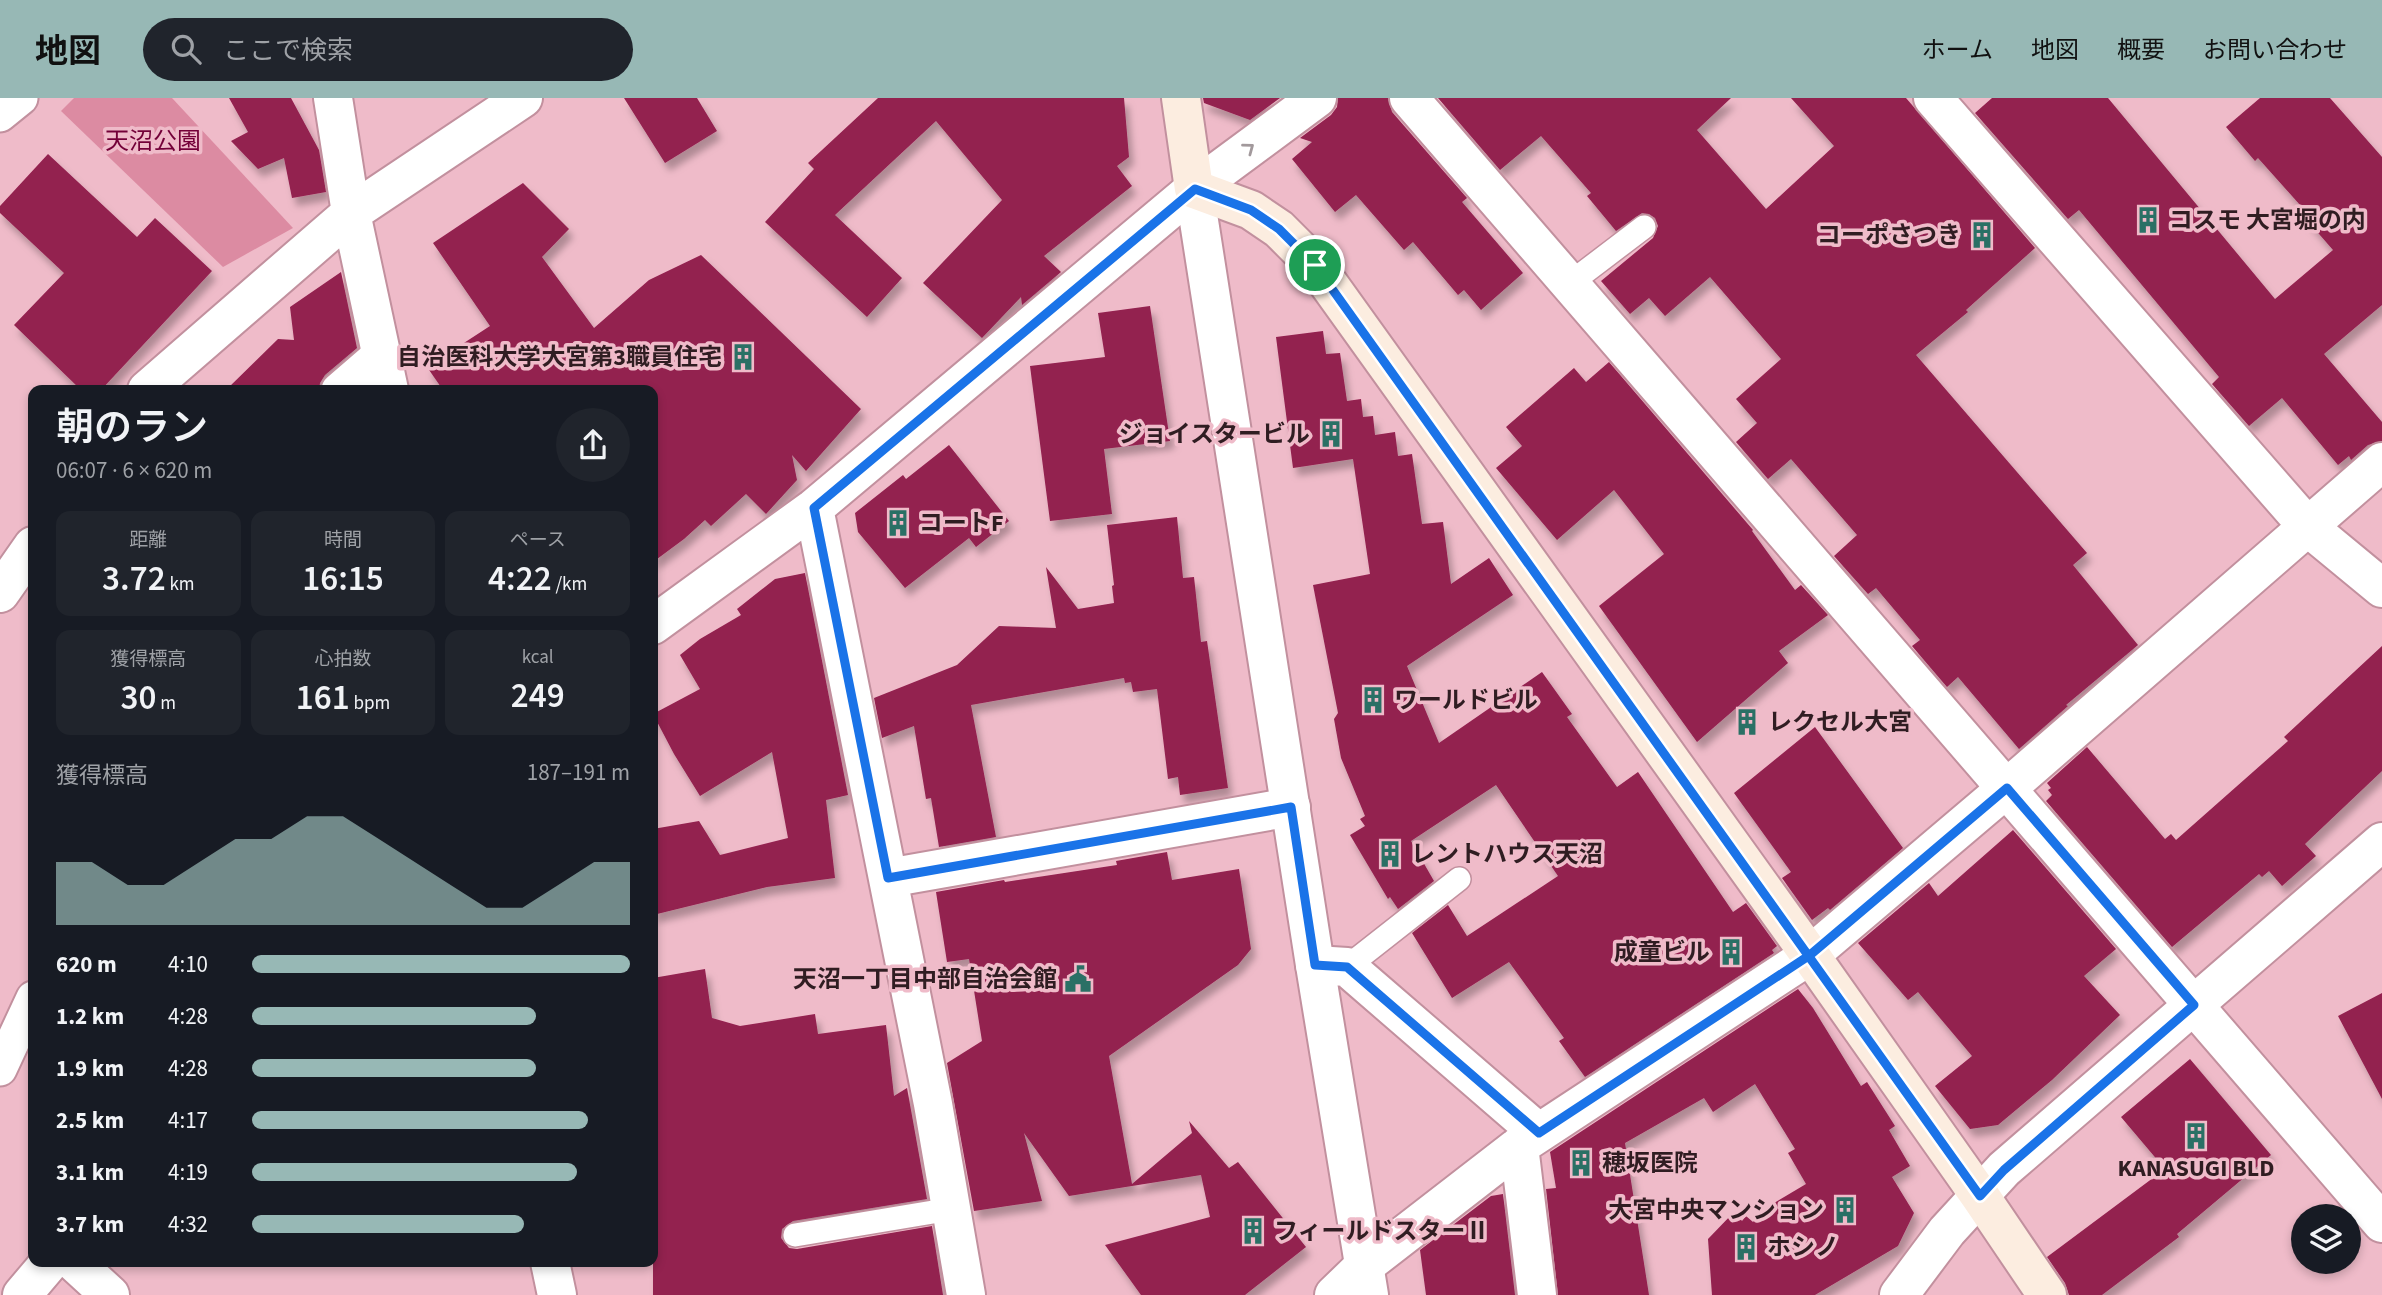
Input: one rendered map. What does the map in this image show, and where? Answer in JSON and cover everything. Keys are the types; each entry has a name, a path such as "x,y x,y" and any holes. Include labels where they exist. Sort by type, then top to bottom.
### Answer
{"main road":[{"path":"1181,98 1195,189 1251,210 1279,229 1315,265 1810,955 2047,1295"}],"street":[{"path":"0,115 21,98"},
{"path":"333,98 351,213 388,385"},
{"path":"153,385 351,213 523,98"},
{"path":"658,621 814,508 1195,189 1317,98"},
{"path":"1409,98 2382,1223"},
{"path":"1933,98 2308,527 2382,588"},
{"path":"1195,189 1291,807 1331,966 1367,1280"},
{"path":"344,385 382,352"},
{"path":"1334,1295 1367,1280 1529,1140 1810,955 2007,788 2382,462"},
{"path":"814,508 933,1104 966,1295"},
{"path":"0,593 28,553"},
{"path":"888,878 1291,807"},
{"path":"1899,1295 1947,1231 2004,1170 2382,842"},
{"path":"1331,966 1529,1140 1538,1295"},
{"path":"0,1069 28,1009"},
{"path":"22,1295 46,1267"},
{"path":"79,1267 110,1295"},
{"path":"551,1267 557,1295"}],"lane":[{"path":"1569,284 1644,227"},
{"path":"1331,966 1458,879"},
{"path":"795,1235 951,1209"}],"green space":[{"name":"天沼公園","path":"74,98 172,98 293,228 223,267 61,111"}],"building":[{"path":"229,98 291,98 319,150 326,192 292,198 284,158 258,169 231,141 248,132"},
{"path":"624,98 697,98 717,131 665,163"},
{"path":"878,98 1124,98 1129,157 1117,166 1132,186 1044,256 1061,272 1022,305 1021,297 982,338 923,283 1002,200 936,121 835,215 902,278 867,317 765,222 814,169 808,163"},
{"path":"1203,98 1280,98 1250,120 1204,103"},
{"path":"1338,98 1388,98 1392,112 1467,198 1462,202 1523,273 1481,310 1464,290 1458,295 1413,242 1404,250 1356,195 1335,212 1292,159 1312,142 1300,138 1331,115 1337,107"},
{"path":"1438,98 1731,98 1697,130 1766,209 1834,146 1791,98 1906,98 2035,248 1966,310 1968,312 1916,355 2087,553 2073,565 2138,645 2066,705 2068,706 2019,749 1958,677 1947,687 1912,646 1920,640 1876,588 1868,594 1834,556 1857,535 1791,459 1768,479 1736,442 1757,423 1736,399 1781,359 1710,277 1665,316 1649,298 1630,314 1601,281 1653,238 1658,226 1655,218 1642,213 1616,231 1587,196 1591,193 1541,136 1500,170"},
{"path":"1992,98 2108,98 2275,299 2333,250 2306,219 2309,215 2258,158 2255,161 2226,127 2260,98 2330,98 2382,157 2382,305 2324,354 2382,422 2382,441 2368,445 2351,460 2349,456 2338,465 2282,398 2249,426 2212,384 2219,377 2079,210 2068,219 1975,113"},
{"path":"48,154 137,237 155,218 212,271 106,385 76,385 14,325 64,273 0,213 0,206"},
{"path":"523,183 569,229 542,257 594,328 649,280 701,255 861,409 806,471 792,455 797,480 766,514 746,494 711,526 705,520 658,558 658,385 440,385 427,367 490,326 433,243"},
{"path":"341,272 357,348 325,375 320,385 231,385 278,339 294,340 290,307"},
{"path":"1150,306 1170,441 1104,449 1112,514 1050,521 1030,366 1105,357 1098,313"},
{"path":"1323,331 1326,354 1340,353 1347,401 1361,399 1363,417 1373,416 1375,435 1395,432 1398,456 1412,454 1422,524 1443,522 1451,584 1489,558 1513,595 1407,666 1439,743 1542,672 1572,714 1567,717 1617,787 1638,772 1733,912 1746,903 1777,946 1772,950 1774,953 1585,1077 1559,1041 1564,1038 1509,962 1452,998 1412,933 1448,905 1467,936 1558,876 1496,785 1411,841 1434,881 1398,909 1390,897 1388,899 1350,835 1365,826 1360,819 1365,816 1341,758 1334,719 1338,713 1313,585 1370,574 1353,459 1293,468 1276,337"},
{"path":"1609,362 1753,530 1795,590 1801,585 1828,615 1779,651 1788,663 1697,742 1599,606 1664,554 1614,490 1557,540 1496,468 1522,446 1506,427 1574,368 1586,382"},
{"path":"949,445 1009,521 976,547 969,538 905,588 858,532 855,513 903,475 906,479"},
{"path":"1177,517 1183,578 1194,577 1201,642 1207,641 1228,788 1180,795 1178,777 1168,779 1157,689 1133,692 1131,682 1125,683 1124,678 971,705 996,837 939,847 931,798 926,799 914,726 882,738 874,698 957,665 999,626 1056,628 1046,567 1078,609 1114,603 1107,525"},
{"path":"805,573 848,795 826,800 835,878 767,887 658,914 658,828 699,821 720,855 788,838 772,752 700,796 658,724 658,711 700,689 680,655 700,639 741,615 737,609 775,579"},
{"path":"2382,646 2382,771 2305,844 2316,856 2282,886 2269,871 2262,877 2259,874 2172,947 2046,801 2052,795 2047,783 2087,747 2165,839 2171,834 2176,840 2288,741 2284,737"},
{"path":"1815,727 1903,848 1830,910 1828,908 1812,920 1782,878 1791,872 1734,793"},
{"path":"2013,830 2116,949 2084,976 2120,1015 2052,1080 1998,1125 1970,1129 1935,1086 1972,1056 1918,992 1908,1000 1858,943 1929,883 1938,896"},
{"path":"1167,852 1172,880 1239,869 1251,949 1238,965 1109,1056 1132,1184 1192,1133 1189,1121 1229,1168 1238,1162 1306,1247 1245,1295 1141,1295 1105,1245 1210,1217 1201,1175 1069,1196 1024,1133 1042,1201 974,1211 947,1063 982,1041 969,959 947,962 936,892 1117,865 1116,861"},
{"path":"705,969 712,1018 740,1026 815,1014 818,1034 886,1025 894,1096 907,1088 927,1199 793,1221 782,1229 781,1238 789,1248 797,1249 932,1226 943,1295 653,1295 653,1267 658,1267 658,977"},
{"path":"1798,989 1813,1008 1861,1086 1867,1082 1895,1126 1889,1130 1910,1166 1892,1177 1914,1213 1898,1246 1815,1295 1712,1295 1708,1239 1734,1212 1742,1221 1746,1216 1753,1222 1769,1206 1806,1184 1788,1153 1795,1149 1755,1084 1713,1112 1704,1098 1625,1143 1649,1295 1558,1295 1546,1189 1556,1188 1550,1152"},
{"path":"2382,993 2382,1099 2338,1016"},
{"path":"2190,1059 2271,1155 2177,1234 2179,1237 2102,1295 2069,1295 2065,1283 2047,1257 2165,1169 2121,1117"},
{"path":"1503,1194 1515,1295 1426,1295 1420,1250 1491,1196"}],"place":[{"name":"コスモ 大宮堀の内","path":"2148,220"},
{"name":"コーポさつき","path":"1982,235"},
{"name":"自治医科大学大宮第3職員住宅","path":"743,357"},
{"name":"ジョイスタービル","path":"1331,434"},
{"name":"コートF","path":"898,523"},
{"name":"ワールドビル","path":"1373,700"},
{"name":"レクセル大宮","path":"1747,722"},
{"name":"レントハウス天沼","path":"1390,854"},
{"name":"成童ビル","path":"1731,952"},
{"name":"天沼一丁目中部自治会館","path":"1078,979"},
{"name":"KANASUGI BLD","path":"2196,1136"},
{"name":"穂坂医院","path":"1581,1163"},
{"name":"大宮中央マンション","path":"1845,1210"},
{"name":"フィールドスターⅡ","path":"1253,1231"},
{"name":"ホシノ","path":"1746,1247"}],"route":[{"path":"1315,265 1279,229 1251,210 1195,189 814,508 888,878 1291,807 1315,965 1347,967 1539,1133 1810,955 2007,788 2194,1005 2004,1170 1980,1196 1810,955 1315,265"}]}
